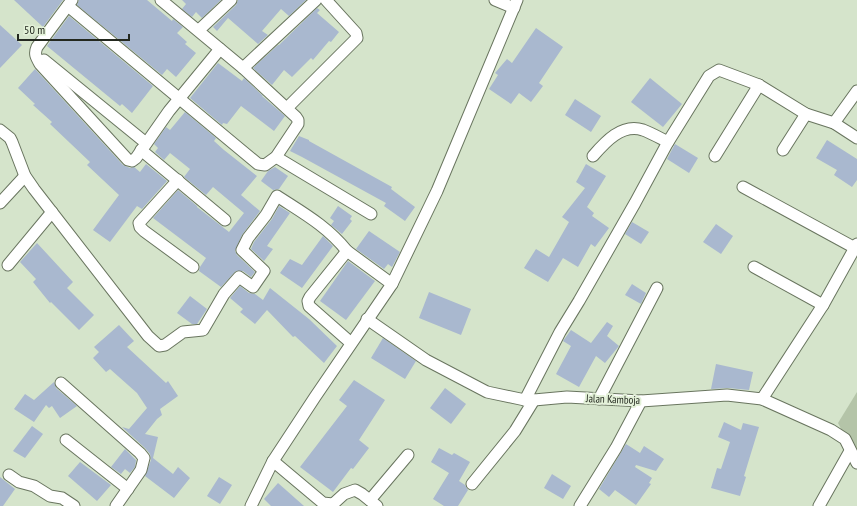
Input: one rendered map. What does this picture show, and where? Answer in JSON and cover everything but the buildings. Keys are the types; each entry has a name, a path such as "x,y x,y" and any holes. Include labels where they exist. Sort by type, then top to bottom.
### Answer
{"street":[{"path":"162,0 199,30 287,108 296,117 298,124 276,158 265,165 258,164 178,99 70,3 37,47 35,56 40,64 128,160 132,161 136,158 178,99 220,49"},
{"path":"199,30 231,0"},
{"path":"242,68 316,0"},
{"path":"287,108 357,38 356,34 326,0"},
{"path":"251,506 273,461 367,319 392,284 437,191 515,4 495,0"},
{"path":"35,52 225,220"},
{"path":"472,484 515,430 560,332 635,203 668,142 709,76 719,70 759,85 806,114 834,123 857,138"},
{"path":"715,156 759,85"},
{"path":"834,123 857,91"},
{"path":"783,150 806,114"},
{"path":"593,156 617,133 633,128 643,130 668,142"},
{"path":"0,130 10,138 25,176 148,336 159,346 165,345 183,332 203,330 224,294 239,277 253,287 264,271 242,250 248,238 266,215 276,196 324,227 336,237 347,250 392,284"},
{"path":"276,158 371,214"},
{"path":"0,204 25,176"},
{"path":"178,180 139,223 140,227 144,231 193,266"},
{"path":"743,186 856,246 823,305 762,400"},
{"path":"8,265 52,212"},
{"path":"347,250 308,301 309,306 352,343"},
{"path":"754,267 823,305"},
{"path":"598,398 657,288"},
{"name":"Jalan Kamboja","path":"367,319 426,360 469,384 487,392 529,400 598,398 641,401 727,396 762,400 831,430 845,439 857,463"},
{"path":"61,383 144,458 141,470 116,506"},
{"path":"580,506 616,448 641,401"},
{"path":"66,440 128,489"},
{"path":"819,506 850,451"},
{"path":"273,461 322,503 333,504 344,494 355,490 374,503 408,455"},
{"path":"9,475 19,482 34,486 50,496 62,498 74,506"}],"green space":[{"path":"857,392 857,460 838,423"}]}
